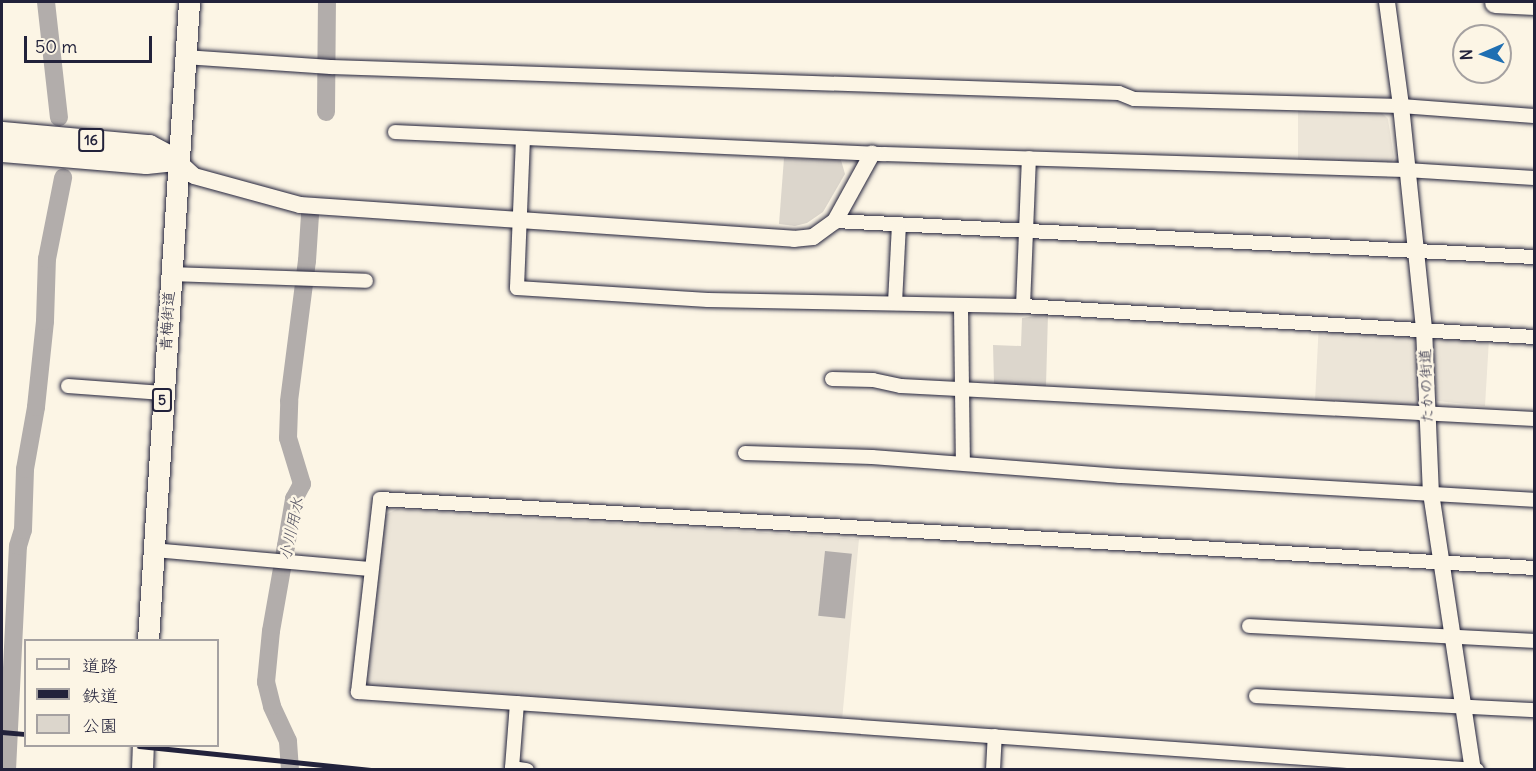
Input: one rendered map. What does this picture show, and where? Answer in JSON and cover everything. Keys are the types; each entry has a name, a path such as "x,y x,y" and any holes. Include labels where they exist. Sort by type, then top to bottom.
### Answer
{"main road":[{"name":"青梅街道","path":"148,639 177,160 189,2"},
{"path":"1495,2 1534,4"},
{"name":"16","path":"2,132 149,145 177,160"},
{"name":"16","path":"2,152 146,164 177,160"},
{"path":"142,770 143,747"}],"street":[{"name":"たかの街道","path":"1387,2 1401,106 1424,328 1431,493 1474,769"},
{"path":"184,57 326,66 1119,93 1134,99 1401,106 1534,116"},
{"path":"395,132 872,154 1406,170 1534,178"},
{"path":"523,138 518,288 708,300 895,303 961,307 1023,306 1424,328 1534,337"},
{"path":"177,160 194,176 300,205 794,239 813,237 835,221 872,154"},
{"path":"1023,306 1029,158"},
{"path":"835,221 1026,233 1415,249 1534,257"},
{"path":"895,303 899,225"},
{"path":"170,274 366,281"},
{"path":"961,307 963,463"},
{"path":"832,379 873,380 901,387 962,388 1534,419"},
{"path":"68,386 163,393"},
{"path":"746,453 963,463 1120,476 1534,500"},
{"path":"1474,769 358,692 380,499 867,530 1534,568"},
{"path":"153,550 371,569"},
{"path":"1249,626 1453,639 1534,641"},
{"path":"1256,696 1534,710"},
{"path":"517,703 512,768 527,770"},
{"path":"993,770 995,736"}],"shaded area":[{"path":"1298,107 1380,111 1388,119 1394,158 1391,163 1298,159"},
{"path":"1319,322 1416,328 1421,398 1413,406 1315,401"},
{"path":"1437,336 1489,339 1485,406 1437,401 1434,340"},
{"path":"397,509 859,539 842,720 367,688 385,515"},
{"path":"825,551 852,554 845,618 818,616"}],"green space":[{"path":"784,158 841,160 845,174 823,212 807,223 795,226 779,224"},
{"path":"1048,314 1046,386 994,384 993,345 1021,346 1022,318"}],"waterway":[{"path":"46,2 59,117"},
{"name":"小川用水","path":"326,112 327,2"},
{"path":"7,770 18,546 23,530 25,469 36,407 45,321 47,259 63,178"},
{"name":"小川用水","path":"290,770 288,741 272,706 266,682 271,631 294,499 302,484 288,438 289,401 307,261 310,214"}],"railway":[{"path":"2,732 24,734"},
{"path":"149,747 371,770"}]}
